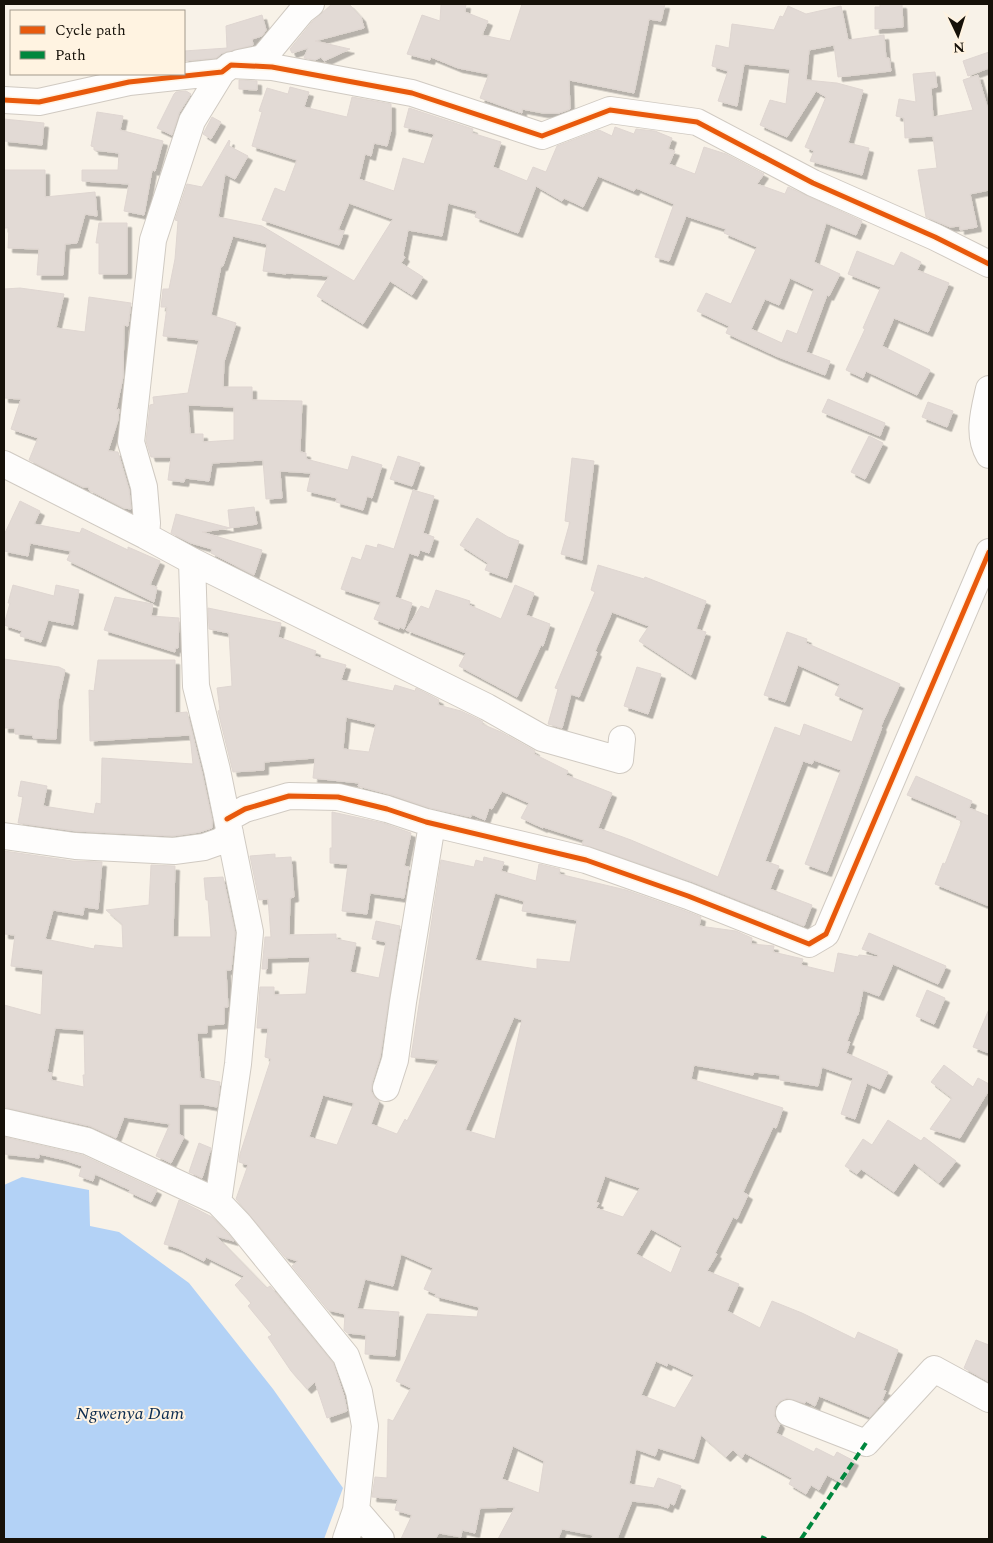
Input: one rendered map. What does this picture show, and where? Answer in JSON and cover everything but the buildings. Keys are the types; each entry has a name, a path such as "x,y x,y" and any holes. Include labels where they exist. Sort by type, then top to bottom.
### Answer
{"street":[{"path":"146,536 147,523 144,487 131,442 153,240 192,121 226,69 263,58 302,10 311,4"},
{"path":"185,74 226,69 272,68 412,93 542,136 610,110 697,122 814,183 935,237 989,264"},
{"path":"4,100 38,102 129,82 181,75"},
{"path":"989,389 982,418 985,448 989,455"},
{"path":"4,464 192,561 487,707 542,738 620,760 622,739"},
{"path":"4,836 75,846 174,851 204,847 221,841 228,826 245,809 289,796 338,797 387,809 432,824 586,860 688,896 810,944 826,934 989,552"},
{"path":"192,561 196,686 217,770 250,932 238,1064 218,1202"},
{"path":"386,1088 395,1060 432,824"},
{"path":"4,1122 87,1141 218,1202 239,1224 346,1356 359,1392 365,1426 356,1510 346,1539"},
{"path":"789,1413 866,1443 934,1369 989,1399"},
{"path":"356,1510 381,1539"}],"water":[{"name":"Ngwenya Dam","path":"22,1177 89,1190 90,1226 119,1232 189,1283 273,1389 343,1488 324,1539 4,1539 4,1185"}],"marked path":[{"path":"801,1539 866,1443"},
{"path":"761,1537 766,1539"}],"cycle path":[{"path":"4,100 39,102 129,82 222,72 231,65 272,67 412,93 542,136 610,110 697,122 813,183 935,237 989,264"},
{"path":"227,819 245,809 289,796 338,797 387,809 426,822 586,860 688,896 809,944 826,934 989,552"}]}
